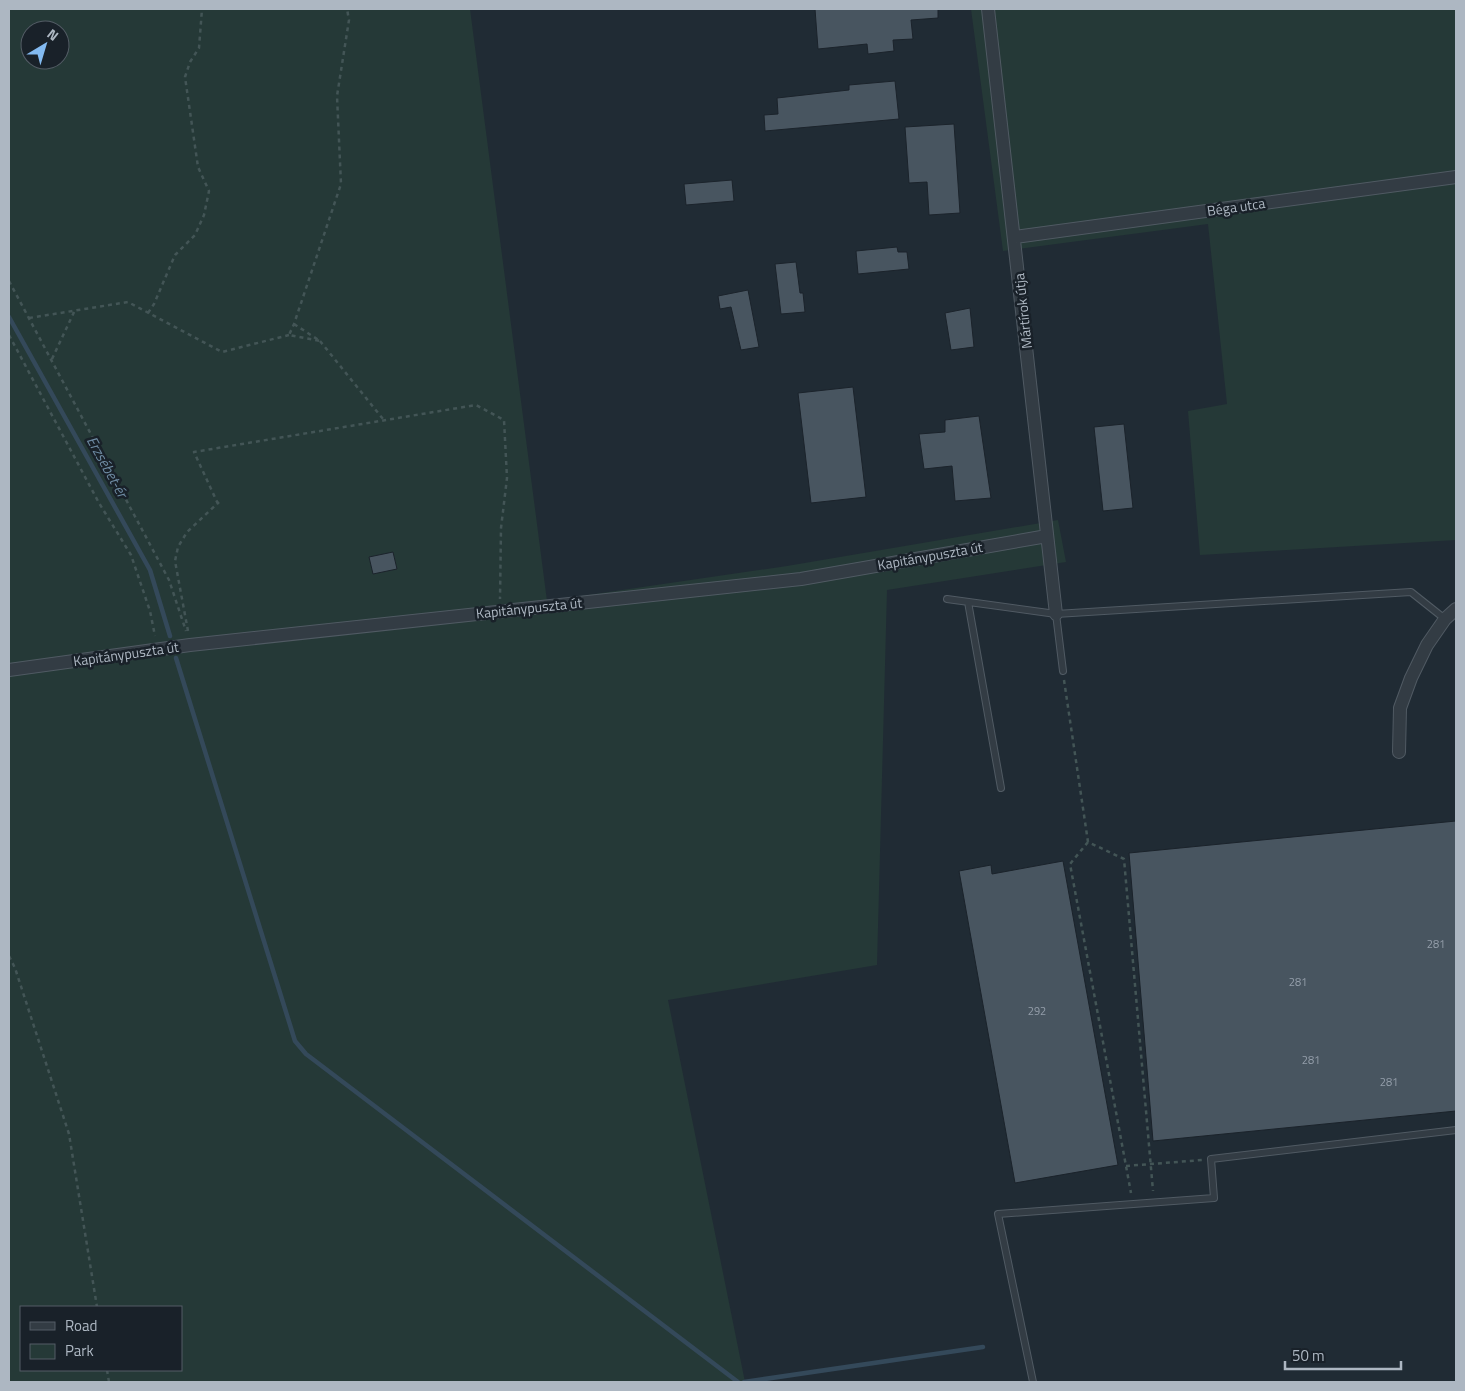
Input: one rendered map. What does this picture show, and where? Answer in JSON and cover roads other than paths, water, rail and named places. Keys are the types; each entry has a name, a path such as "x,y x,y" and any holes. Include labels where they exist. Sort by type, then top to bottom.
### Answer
{"street":[{"name":"Mártírok útja","path":"988,9 1056,614"},
{"name":"Béga utca","path":"1015,237 1456,177"},
{"name":"Kapitánypuszta út","path":"9,670 190,645 800,578 1047,536"},
{"path":"1399,752 1400,708 1411,678 1423,653 1445,619 1456,609"}],"lane":[{"path":"947,599 1056,614 1411,592 1445,619"},
{"path":"968,602 1001,788"},
{"path":"1056,614 1063,671"},
{"path":"1033,1382 998,1214 1214,1198 1211,1159 1456,1130"}],"waterway":[{"name":"Erzsébet-ér","path":"9,317 150,570 170,636"},
{"path":"176,658 295,1041 306,1054 738,1382"},
{"path":"744,1382 983,1347"}]}
